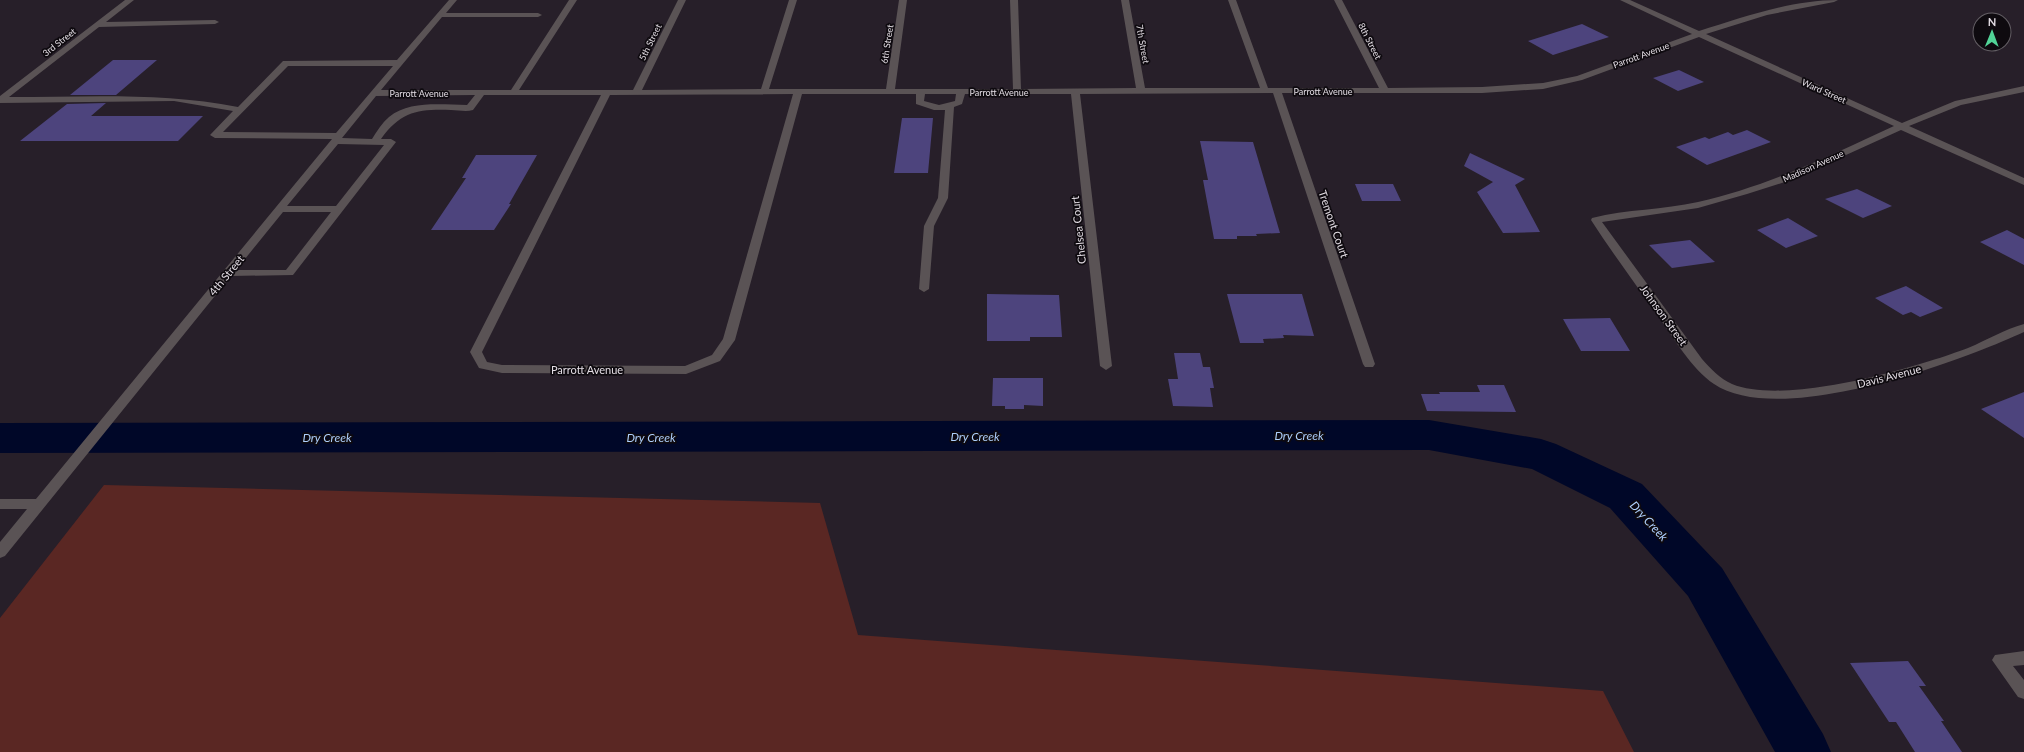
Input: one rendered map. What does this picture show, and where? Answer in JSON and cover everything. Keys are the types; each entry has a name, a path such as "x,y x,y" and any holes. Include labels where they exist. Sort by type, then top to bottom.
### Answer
{"street":[{"name":"3rd Street","path":"0,100 130,0"},
{"name":"4th Street","path":"0,552 374,93 453,0"},
{"path":"513,93 573,0"},
{"name":"5th Street","path":"636,92 682,0"},
{"path":"764,92 793,0"},
{"name":"6th Street","path":"890,92 903,0"},
{"path":"1014,0 1016,92"},
{"name":"7th Street","path":"1125,0 1141,91"},
{"path":"1232,0 1265,91"},
{"name":"8th Street","path":"1338,0 1385,91"},
{"name":"Ward Street","path":"1624,0 2024,182"},
{"name":"Parrott Avenue","path":"374,93 1482,90 1543,86 1579,78 1699,34 1766,13 1834,0"},
{"path":"440,15 538,15"},
{"path":"97,25 214,22"},
{"path":"227,273 289,273 391,142 215,135 286,64 399,63"},
{"name":"Madison Avenue","path":"1596,220 1698,205 1744,192 1788,178 1902,126 1958,103 2024,89"},
{"name":"Chelsea Court","path":"1075,91 1106,366"},
{"name":"Tremont Court","path":"1277,91 1369,364"},
{"name":"Parrott Avenue","path":"607,92 476,352 483,365 502,369 686,370 716,358 729,340 798,92"},
{"path":"921,92 919,102 932,108 950,108 959,102 961,92"},
{"path":"374,142 394,118 400,115 417,109 470,108 481,93"},
{"path":"0,100 174,100 206,103 240,110"},
{"path":"924,289 929,226 943,198 950,108"},
{"path":"280,209 339,209"},
{"name":"Johnson Street","path":"1596,220 1701,367 1726,386 1747,392"},
{"name":"Davis Avenue","path":"1747,392 1775,395 1843,388 1929,366 1991,344 2024,328"},
{"path":"0,504 39,504"},
{"path":"2024,658 2000,660 2024,692"}],"shaded area":[{"path":"104,485 820,503 858,635 1603,691 1634,752 0,752 0,618"}],"building":[{"path":"1582,24 1609,37 1553,55 1528,41"},
{"path":"113,60 157,60 116,95 70,95"},
{"path":"1679,70 1704,82 1678,91 1653,78"},
{"path":"106,103 91,116 203,116 178,141 20,141 67,104"},
{"path":"902,118 933,118 928,173 894,173"},
{"path":"1747,130 1771,142 1707,165 1676,147 1705,137 1709,139 1728,132 1733,135"},
{"path":"1200,141 1253,142 1280,233 1256,234 1257,236 1237,236 1237,239 1214,239 1203,180 1208,180"},
{"path":"1470,153 1525,179 1515,185 1540,232 1503,233 1477,192 1493,182 1464,166"},
{"path":"476,155 537,155 509,204 511,204 494,230 431,230 466,178 462,178"},
{"path":"1355,184 1393,184 1401,201 1362,201"},
{"path":"1857,189 1892,206 1863,218 1825,199"},
{"path":"1788,218 1818,236 1786,248 1757,230"},
{"path":"2007,230 2024,239 2024,265 1980,242"},
{"path":"1690,240 1715,262 1672,268 1649,245"},
{"path":"1906,286 1943,308 1920,317 1911,312 1903,315 1875,298"},
{"path":"987,294 1059,295 1062,337 1030,337 1030,341 987,341"},
{"path":"1227,294 1302,294 1314,336 1283,335 1284,338 1263,339 1264,343 1240,343"},
{"path":"1610,318 1630,351 1581,351 1563,319"},
{"path":"1174,353 1200,353 1203,367 1210,367 1214,388 1210,388 1213,407 1173,406 1168,379 1178,379"},
{"path":"993,378 1043,378 1043,406 1024,405 1024,409 1005,409 1005,406 992,406"},
{"path":"1477,385 1504,385 1516,412 1427,411 1421,394 1440,394 1439,392 1480,392"},
{"path":"2024,392 2024,438 1981,409"},
{"path":"1908,661 1926,686 1919,686 1944,721 1941,721 1962,752 1915,752 1896,722 1889,722 1850,663"}],"waterway":[{"name":"Dry Creek","path":"0,438 1429,435 1541,455 1626,496 1705,582 1804,752"}]}
